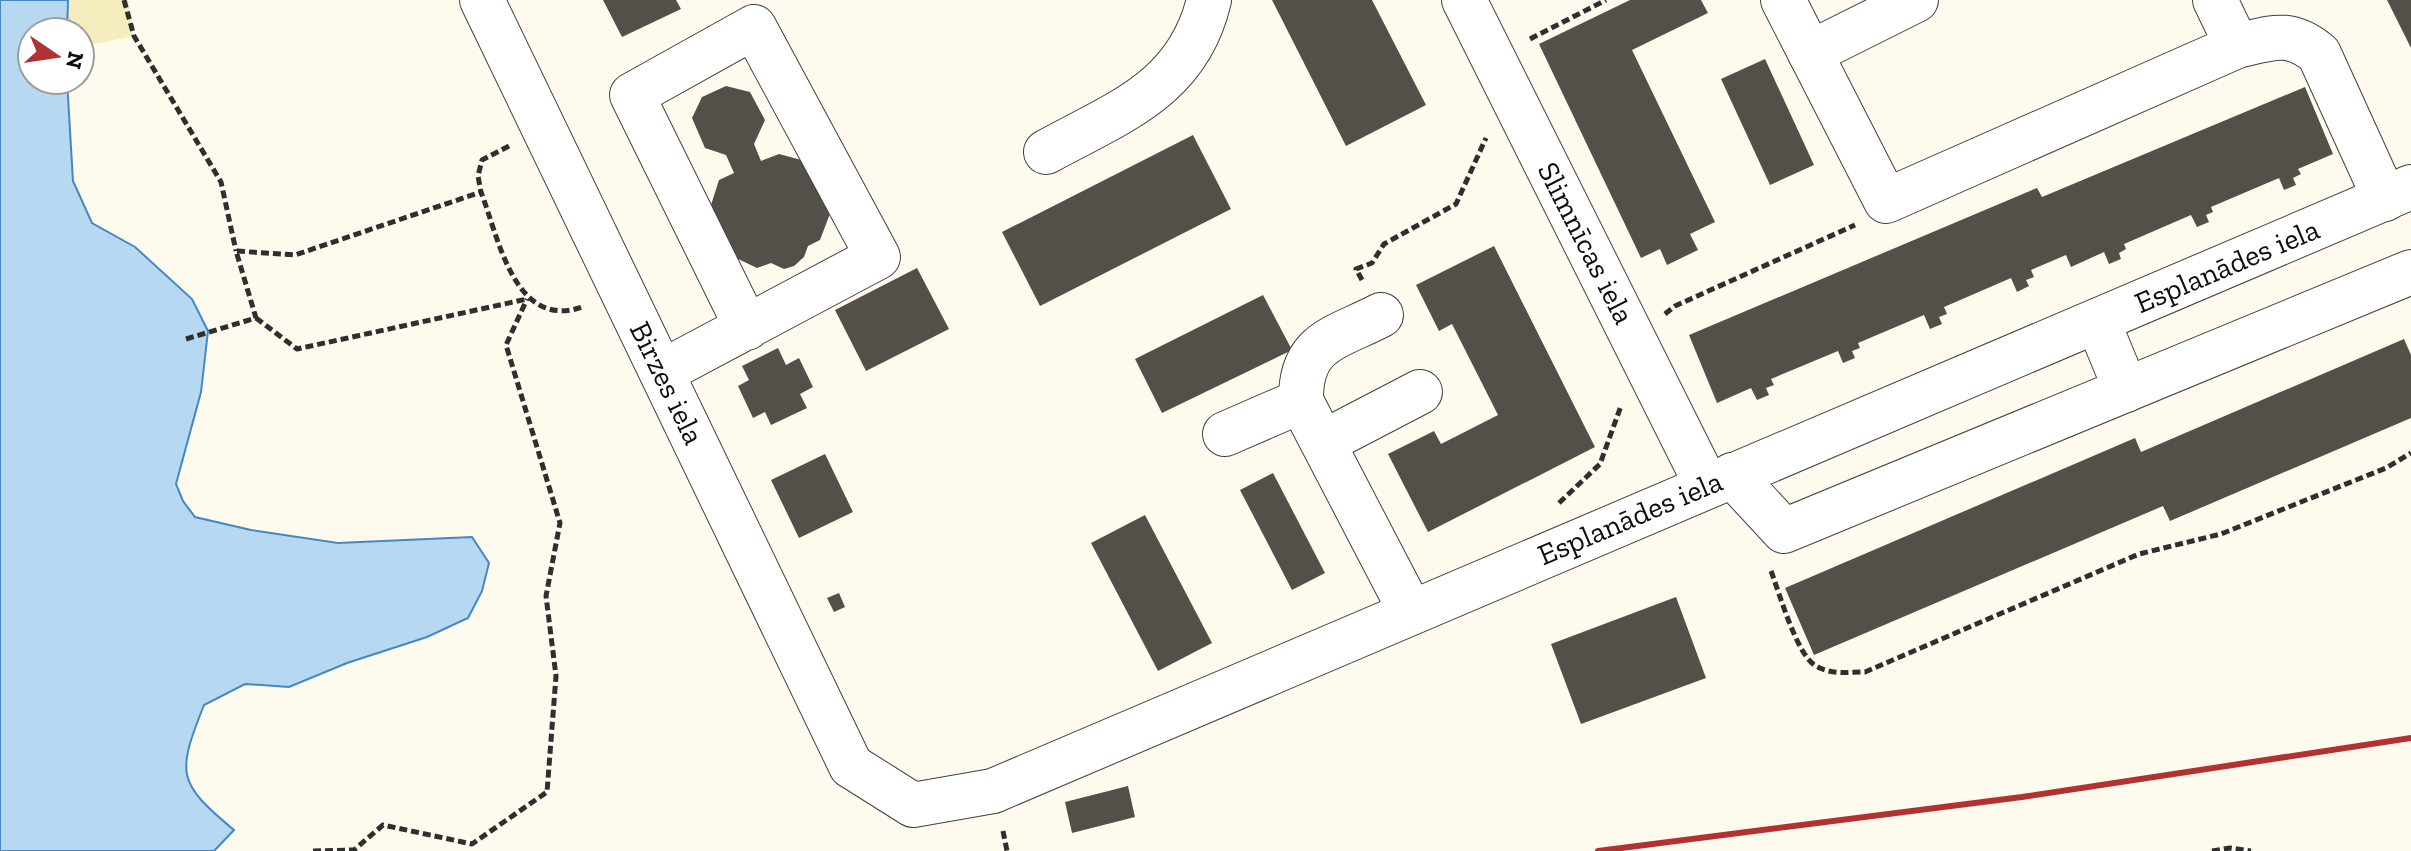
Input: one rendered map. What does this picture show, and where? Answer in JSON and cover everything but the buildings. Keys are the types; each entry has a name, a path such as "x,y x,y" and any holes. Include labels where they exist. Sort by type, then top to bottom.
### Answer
{"street":[{"name":"Birzes iela","path":"482,0 851,766"},
{"path":"1046,152 1126,108 1169,77 1198,40 1209,0"},
{"name":"Slimnīcas iela","path":"1464,0 1508,88 1652,344 1720,480 1784,531 2126,390"},
{"path":"1783,0 1886,201 2237,46 2281,35 2303,41 2319,54 2398,193"},
{"path":"1810,53 1916,0"},
{"path":"2215,0 2237,46"},
{"path":"662,372 747,328 878,257 754,27 632,95 747,328"},
{"name":"Esplanādes iela","path":"851,766 913,805 993,791 2398,193"},
{"path":"2098,322 2126,390 2411,272"},
{"path":"1381,315 1313,350 1301,377 1301,401 1411,612"},
{"path":"1324,442 1420,392"},
{"path":"1225,434 1301,401"}],"path":[{"path":"124,0 134,36 221,182 236,251 256,318 297,349 527,299"},
{"path":"1528,40 1606,0"},
{"path":"1372,263 1384,244 1456,204 1508,88"},
{"path":"547,132 496,150 482,160 478,176 481,192 517,283 527,299 542,309 561,312 580,308 622,289"},
{"path":"236,251 295,255 481,192"},
{"path":"1554,508 1600,464 1620,408 1675,306 1879,214 1886,201"},
{"path":"313,851 354,850 383,825 472,844 547,792 556,676 546,596 560,523 506,345 527,299"},
{"path":"186,339 256,318"},
{"path":"1767,562 1803,650 1813,665 1834,673 1865,672 2139,554 2221,534 2386,468 2411,453"},
{"path":"2212,851 2230,848 2251,851"}],"sand":[{"path":"68,0 128,0 134,36 96,44 96,16 68,16"}],"water":[{"path":"0,0 68,0 68,16 16,16 16,96 68,96 73,181 92,223 135,247 192,299 208,331 201,392 176,484 183,501 195,517 251,530 338,543 472,537 489,563 482,591 468,618 427,637 347,663 289,687 245,684 204,705 186,762 187,775 201,800 234,830 214,851 0,851"}],"railway":[{"path":"1598,851 2022,797 2411,738"}]}
